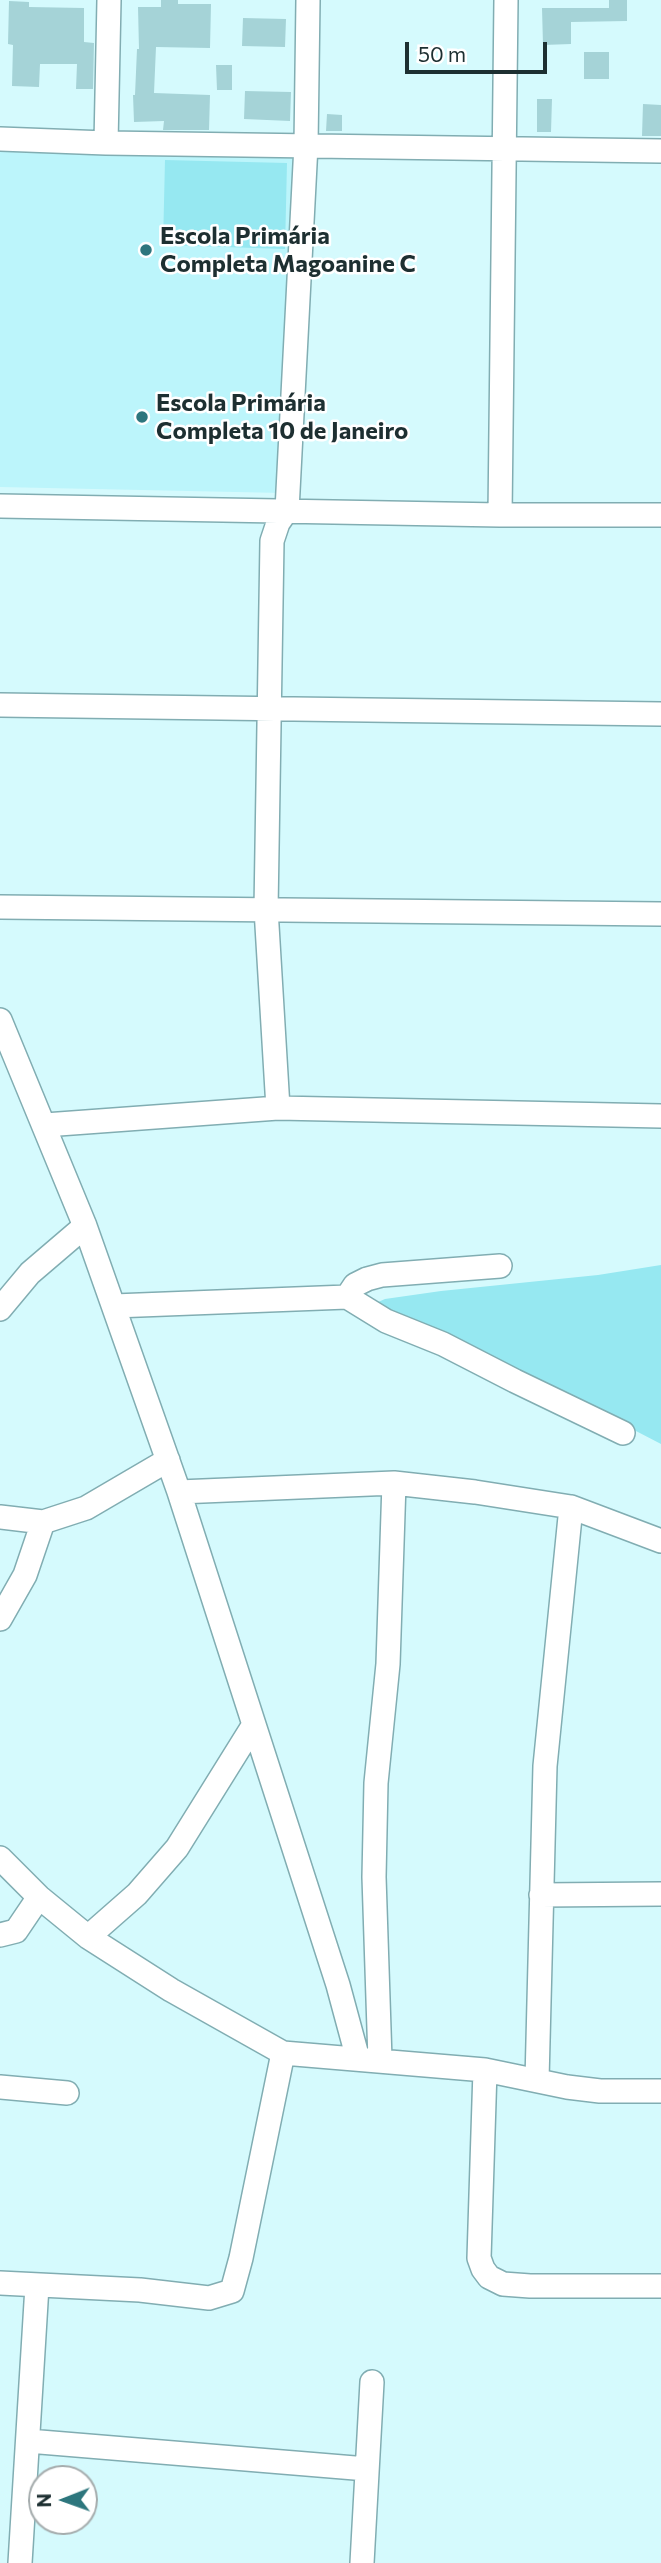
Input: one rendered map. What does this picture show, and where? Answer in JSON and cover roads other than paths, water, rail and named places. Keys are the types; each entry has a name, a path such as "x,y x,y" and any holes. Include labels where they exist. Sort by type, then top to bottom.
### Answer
{"street":[{"path":"106,143 109,0"},
{"path":"278,1108 266,909 272,541 278,523 287,510 306,145 308,0"},
{"path":"500,515 506,0"},
{"path":"0,139 661,151"},
{"path":"0,506 500,515 661,515"},
{"path":"0,705 661,714"},
{"path":"0,907 661,914"},
{"path":"0,1020 45,1125 114,1306 179,1492 338,1985 369,2059"},
{"path":"45,1125 278,1108 661,1116"},
{"path":"0,1309 30,1273 85,1226"},
{"path":"347,1297 355,1285 382,1275 500,1266"},
{"path":"114,1306 347,1297 386,1321 443,1344 623,1433"},
{"path":"0,1517 43,1522 86,1508 168,1460"},
{"path":"179,1492 394,1483 571,1507 661,1541"},
{"path":"369,2059 376,1783 388,1664 394,1483"},
{"path":"537,2080 545,1766 571,1507"},
{"path":"0,1619 25,1576 43,1522"},
{"path":"88,1937 137,1894 177,1848 253,1726"},
{"path":"0,1858 39,1897 88,1937 171,1990 283,2053 485,2070 600,2091 661,2091"},
{"path":"541,1895 661,1894"},
{"path":"0,1935 16,1931 39,1897"},
{"path":"0,2283 140,2290 209,2298 220,2297 232,2291 283,2053"},
{"path":"485,2070 479,2259 489,2277 503,2284 530,2286 661,2286"},
{"path":"0,2087 67,2093"},
{"path":"20,2563 37,2286"},
{"path":"362,2563 372,2382"},
{"path":"28,2441 367,2469"}],"place":[{"name":"Escola Primária Completa Magoanine C","path":"146,250"},
{"name":"Escola Primária Completa 10 de Janeiro","path":"142,417"}]}
